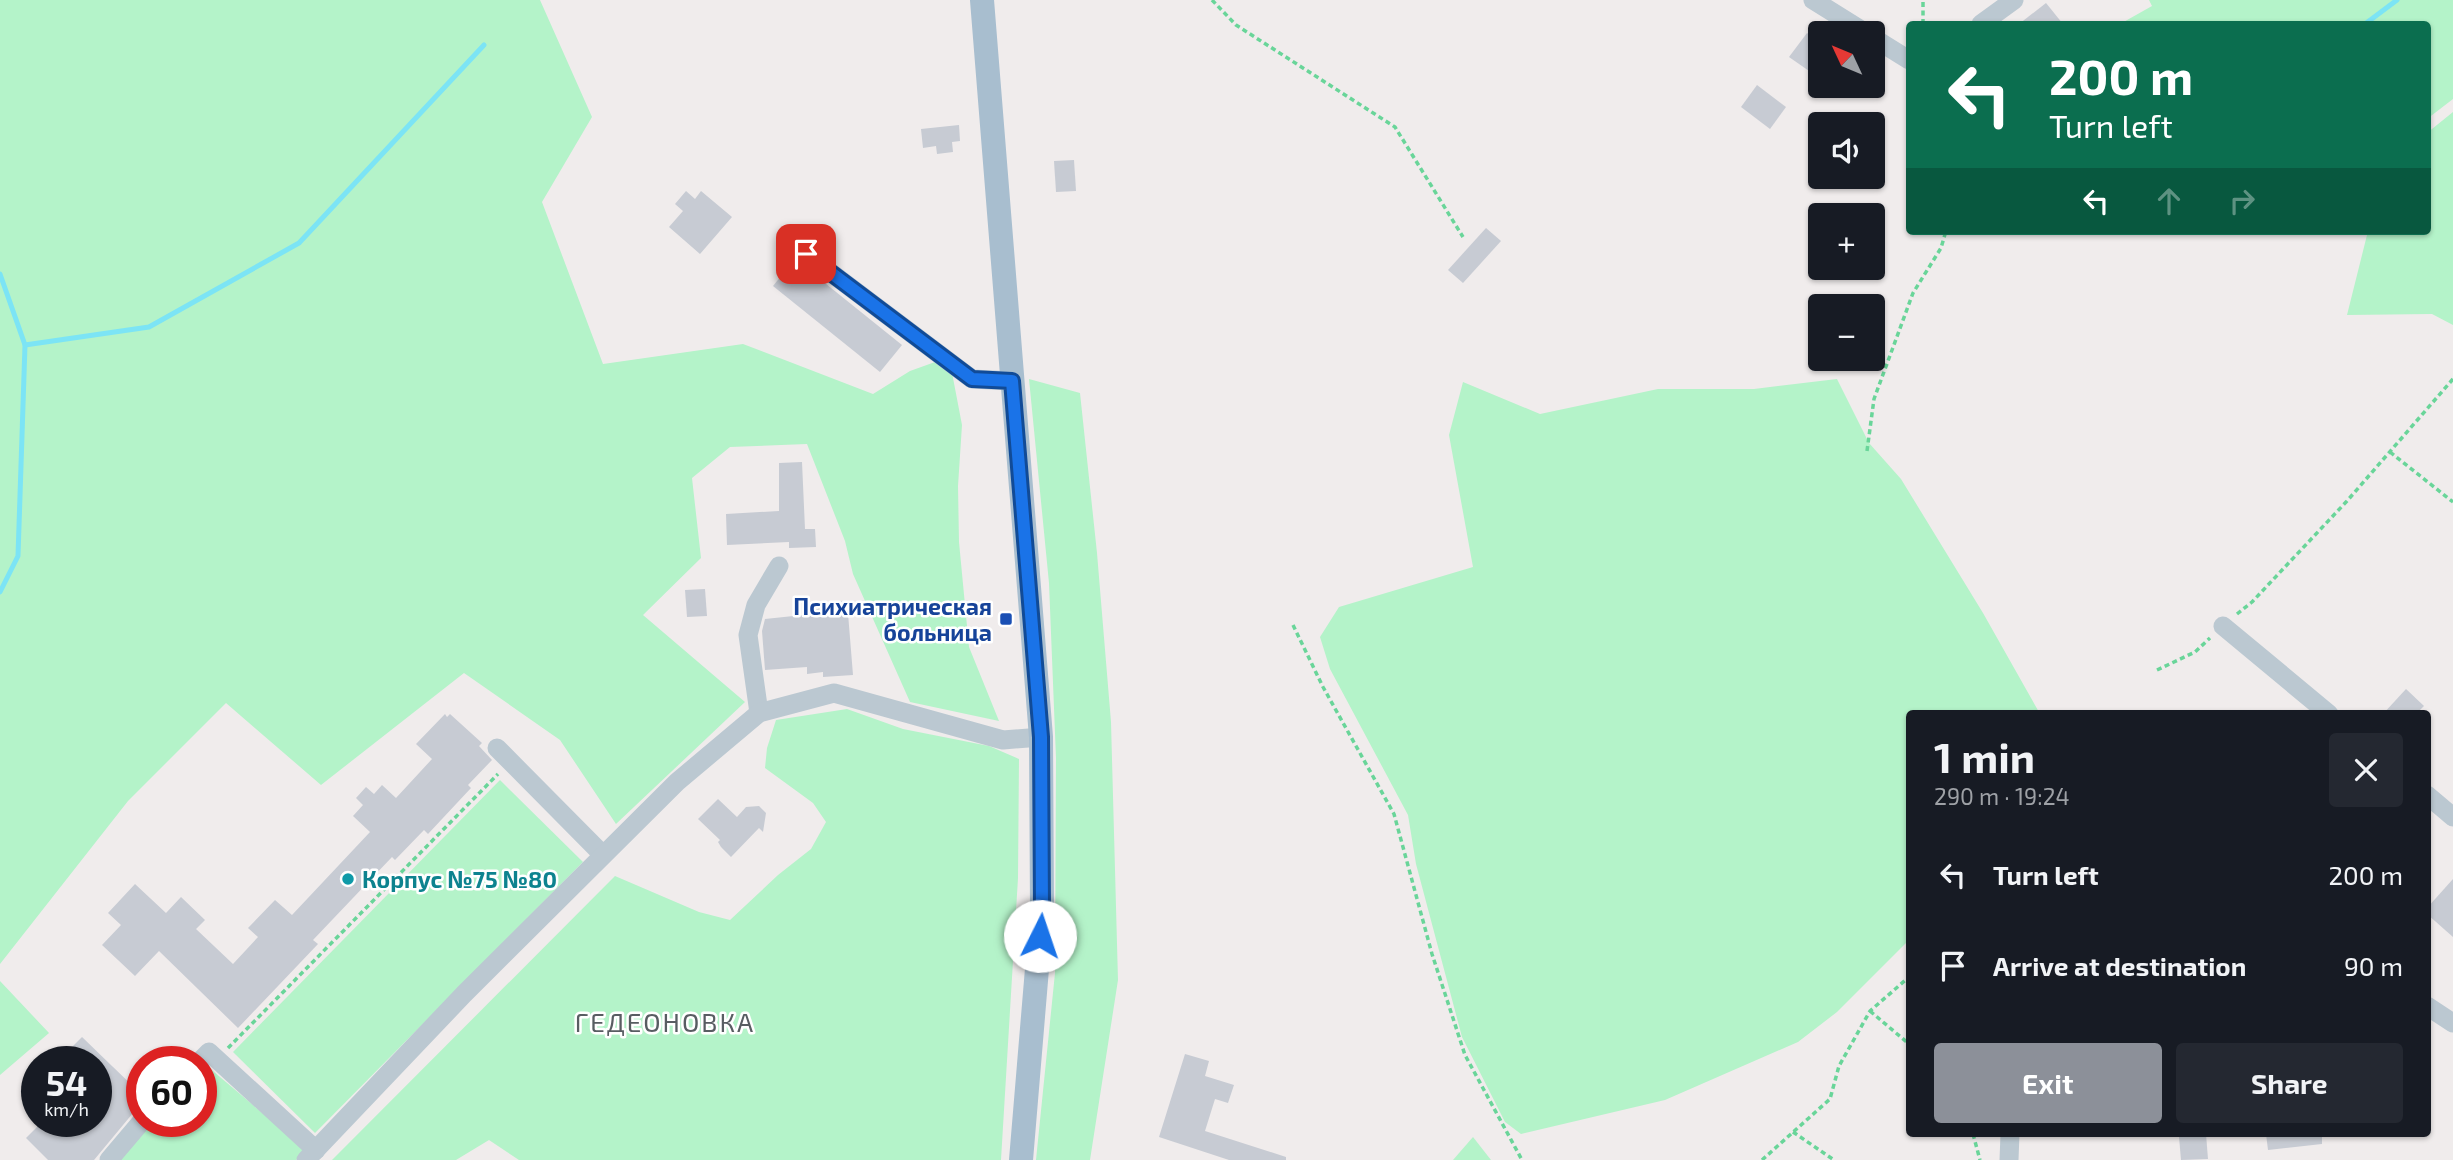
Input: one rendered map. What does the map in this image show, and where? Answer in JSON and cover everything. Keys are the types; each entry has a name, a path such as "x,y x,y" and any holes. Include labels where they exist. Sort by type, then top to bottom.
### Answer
{"main road":[{"path":"982,0 1041,737 1042,909 1021,1160"}],"street":[{"path":"1813,0 1847,21"},
{"path":"1985,21 2014,0"},
{"path":"1885,45 1906,58"},
{"path":"806,254 972,379 1012,381"},
{"path":"759,713 748,635 756,605 779,566"},
{"path":"2222,626 2324,710"},
{"path":"217,1069 311,1155 464,994 603,855 677,782 759,713 834,693 1003,740 1041,737"},
{"path":"504,754 603,855"},
{"path":"2431,798 2453,817"},
{"path":"2431,1009 2453,1023"},
{"path":"109,1160 128,1137"},
{"path":"2009,1160 2010,1137"}],"path":[{"path":"1212,0 1236,25 1395,127 1463,237"},
{"path":"1923,0 1923,21"},
{"path":"1867,451 1874,399 1913,293 1941,248 1945,235"},
{"path":"2157,670 2195,652 2252,602 2347,501 2453,379"},
{"path":"2389,452 2453,502"},
{"path":"1293,625 1322,687 1394,814 1432,954 1465,1055 1522,1160"},
{"path":"217,1052 504,754"},
{"path":"1762,1160 1829,1099 1839,1066 1870,1011 1906,980"},
{"path":"1870,1011 1906,1041"},
{"path":"1793,1132 1834,1160"},
{"path":"1974,1137 1980,1160"}],"green space":[{"path":"0,0 540,0 592,117 542,202 603,364 743,344 873,394 910,371 949,357 962,425 958,486 959,542 969,647 999,721 910,702 853,574 845,541 807,444 730,447 692,478 701,558 643,615 745,702 616,824 560,740 464,673 321,785 226,703 128,801 0,964"},
{"path":"2149,0 2453,0 2453,99 2431,116 2431,21 2125,21 2152,6"},
{"path":"2453,112 2453,325 2432,314 2347,315 2367,235 2431,235 2431,130"},
{"path":"1029,379 1080,393 1111,722 1118,980 1090,1160 1036,1160 1055,973 1056,758 1049,583"},
{"path":"1837,379 1869,443 1901,479 1983,613 2038,710 1906,710 1906,943 1837,1012 1798,1042 1665,1100 1521,1134 1505,1122 1462,1037 1416,864 1408,815 1330,669 1320,637 1339,607 1473,567 1449,435 1463,382 1540,414 1658,389 1754,389"},
{"path":"847,709 903,729 989,746 1019,759 1018,878 1001,1160 519,1160 489,1140 456,1160 332,1160 615,876 699,912 730,920 778,875 811,849 826,822 813,803 765,768 767,748 776,720"},
{"path":"500,780 583,862 315,1133 233,1052"},
{"path":"0,981 49,1033 34,1046 21,1046 21,1057 0,1075"},
{"path":"217,1074 306,1150 296,1160 117,1160 138,1137 217,1137"},
{"path":"1473,1137 1491,1160 1453,1160"}],"building":[{"path":"2046,3 2061,21 2023,21"},
{"path":"1807,33 1808,34 1808,70 1789,57"},
{"path":"1757,85 1786,107 1770,129 1741,107"},
{"path":"959,125 960,141 952,142 953,152 937,154 936,146 923,148 921,129"},
{"path":"1074,160 1076,191 1056,192 1054,161"},
{"path":"686,191 695,199 701,191 732,217 700,254 669,227 683,211 675,204"},
{"path":"1486,228 1501,241 1463,283 1448,270"},
{"path":"795,259 902,345 880,372 773,286"},
{"path":"802,462 805,529 815,529 816,547 789,548 789,542 727,545 726,514 779,511 779,463"},
{"path":"705,589 707,616 687,617 685,590"},
{"path":"847,601 853,675 823,677 823,672 807,674 807,667 765,670 762,631 765,619 803,615 802,611 818,609 818,603"},
{"path":"2406,689 2424,706 2420,710 2387,710"},
{"name":"Корпус №75 №80","path":"445,714 447,717 450,714 482,743 479,746 492,760 468,785 471,788 428,834 424,830 395,860 392,857 313,940 318,944 238,1028 159,951 135,976 102,945 121,925 108,913 135,884 166,913 181,897 205,920 196,929 233,964 258,937 248,928 275,900 292,915 370,832 353,816 363,805 356,798 366,787 374,794 382,785 396,798 432,759 416,744"},
{"path":"718,799 737,817 746,807 759,806 766,813 763,832 759,828 731,857 721,847 718,842 720,840 698,819"},
{"path":"2453,879 2453,937 2431,918 2431,904"},
{"path":"82,1037 91,1046 73,1046"},
{"path":"1185,1054 1209,1061 1205,1076 1234,1085 1228,1103 1215,1099 1205,1131 1286,1157 1286,1160 1229,1160 1159,1137"},
{"path":"112,1066 126,1080 126,1121 94,1160 48,1160 26,1138 112,1137"},
{"path":"2179,1137 2206,1137 2208,1159 2181,1160"},
{"path":"2266,1137 2322,1137 2322,1144 2268,1150"}],"waterway":[{"path":"2369,21 2397,0"},
{"path":"25,345 149,327 299,243 484,45"},
{"path":"0,274 25,345 18,556 0,592"}],"place":[{"name":"Психиатрическая больница","path":"1006,619"},
{"name":"Корпус №75 №80","path":"348,879"}],"district":[{"name":"ГЕДЕОНОВКА","path":"665,1021"}],"route":[{"path":"806,254 972,379 1012,381 1041,737 1040,936"}]}
